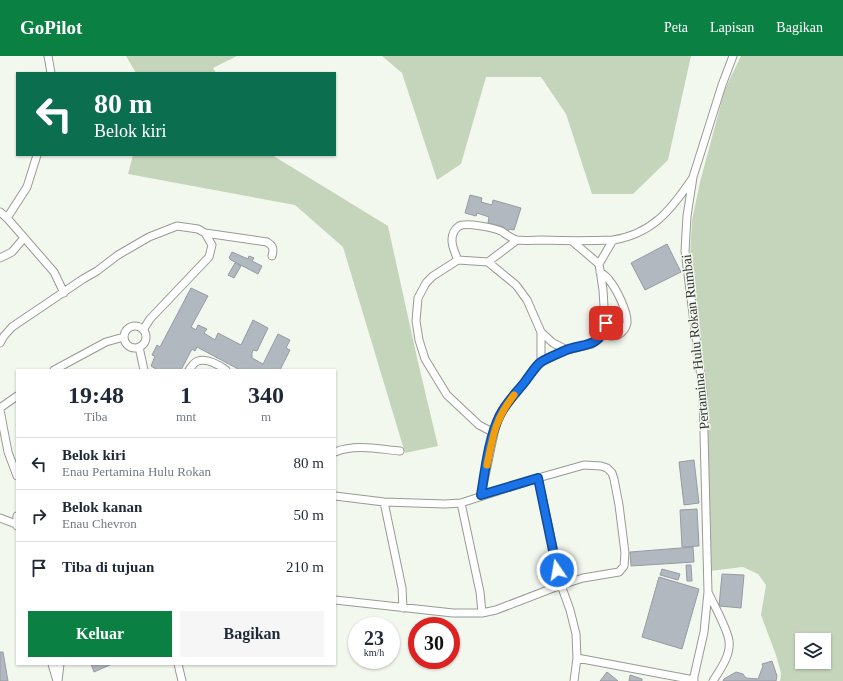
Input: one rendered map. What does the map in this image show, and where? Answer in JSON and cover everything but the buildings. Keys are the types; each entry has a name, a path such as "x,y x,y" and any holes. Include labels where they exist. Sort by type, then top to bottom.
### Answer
{"street":[{"path":"48,56 51,72"},
{"name":"Pertamina Hulu Rokan Rumbai","path":"693,680 704,632 708,592 703,393 686,251 687,216 693,177 722,85 733,56"},
{"path":"7,218 27,186 37,156"},
{"path":"458,260 451,239 454,232 460,226 464,225 489,227 517,240 572,241 613,240 626,238 639,233 661,217 677,200 693,177"},
{"path":"0,212 54,272 64,293"},
{"path":"0,343 12,327 97,271 118,255 149,237 177,226 198,229 205,233 266,242 272,246 272,256"},
{"path":"143,330 150,319 208,256 212,245 205,233"},
{"path":"0,258 12,252 24,238"},
{"path":"488,262 517,240"},
{"path":"481,495 494,433 499,416 505,406 541,362 567,350 592,344 599,339 602,334 606,323 599,264 613,240"},
{"path":"572,241 599,264"},
{"path":"494,433 479,424 447,395 425,359 419,340 416,321 418,298 426,283 458,260 488,262 516,285 527,300 541,332 552,343 567,350"},
{"path":"600,272 609,280 615,290 624,307 628,321 626,327 618,335 611,336 602,334"},
{"path":"133,326 139,326 146,336 144,343 139,347 132,348 126,344 124,337 128,328 133,326"},
{"path":"541,332 541,362"},
{"path":"56,369 106,342 124,337"},
{"path":"139,347 144,369"},
{"path":"190,369 199,360 211,362 224,369"},
{"path":"16,397 0,409 8,452 16,473"},
{"path":"336,452 358,447 400,451"},
{"path":"336,496 384,502 429,504 461,503 481,495 575,467 595,465 607,468 612,473 619,505 625,553 623,569 619,572 583,578 560,585 496,610 482,613 453,613 336,600"},
{"path":"538,478 560,585 570,610 576,634 577,658 574,681"},
{"path":"384,502 401,581 404,608"},
{"path":"461,503 480,592 482,613"},
{"path":"0,518 16,525"},
{"path":"708,592 723,623 729,641 727,655 713,681"},
{"path":"577,658 693,680"},
{"path":"52,665 57,681"},
{"path":"57,681 60,665"},
{"path":"178,665 182,681"}],"green space":[{"path":"126,56 237,56 213,68 215,72 135,72"},
{"path":"382,56 691,56 668,160 633,194 592,194 566,114 541,77 486,77 461,164 437,180 402,73"},
{"path":"741,56 843,56 843,681 780,681 781,673 776,655 761,615 766,585 758,574 743,567 710,571 711,530 690,255 692,220 700,182 725,89"},
{"path":"133,156 274,156 388,226 438,446 405,453 343,247 295,205 128,174"}],"slow traffic":[{"path":"487,465 499,416 514,395"}],"route":[{"path":"557,570 538,478 481,495 485,474 494,433 499,416 505,406 541,362 567,350 592,344 599,339 606,323"}]}
